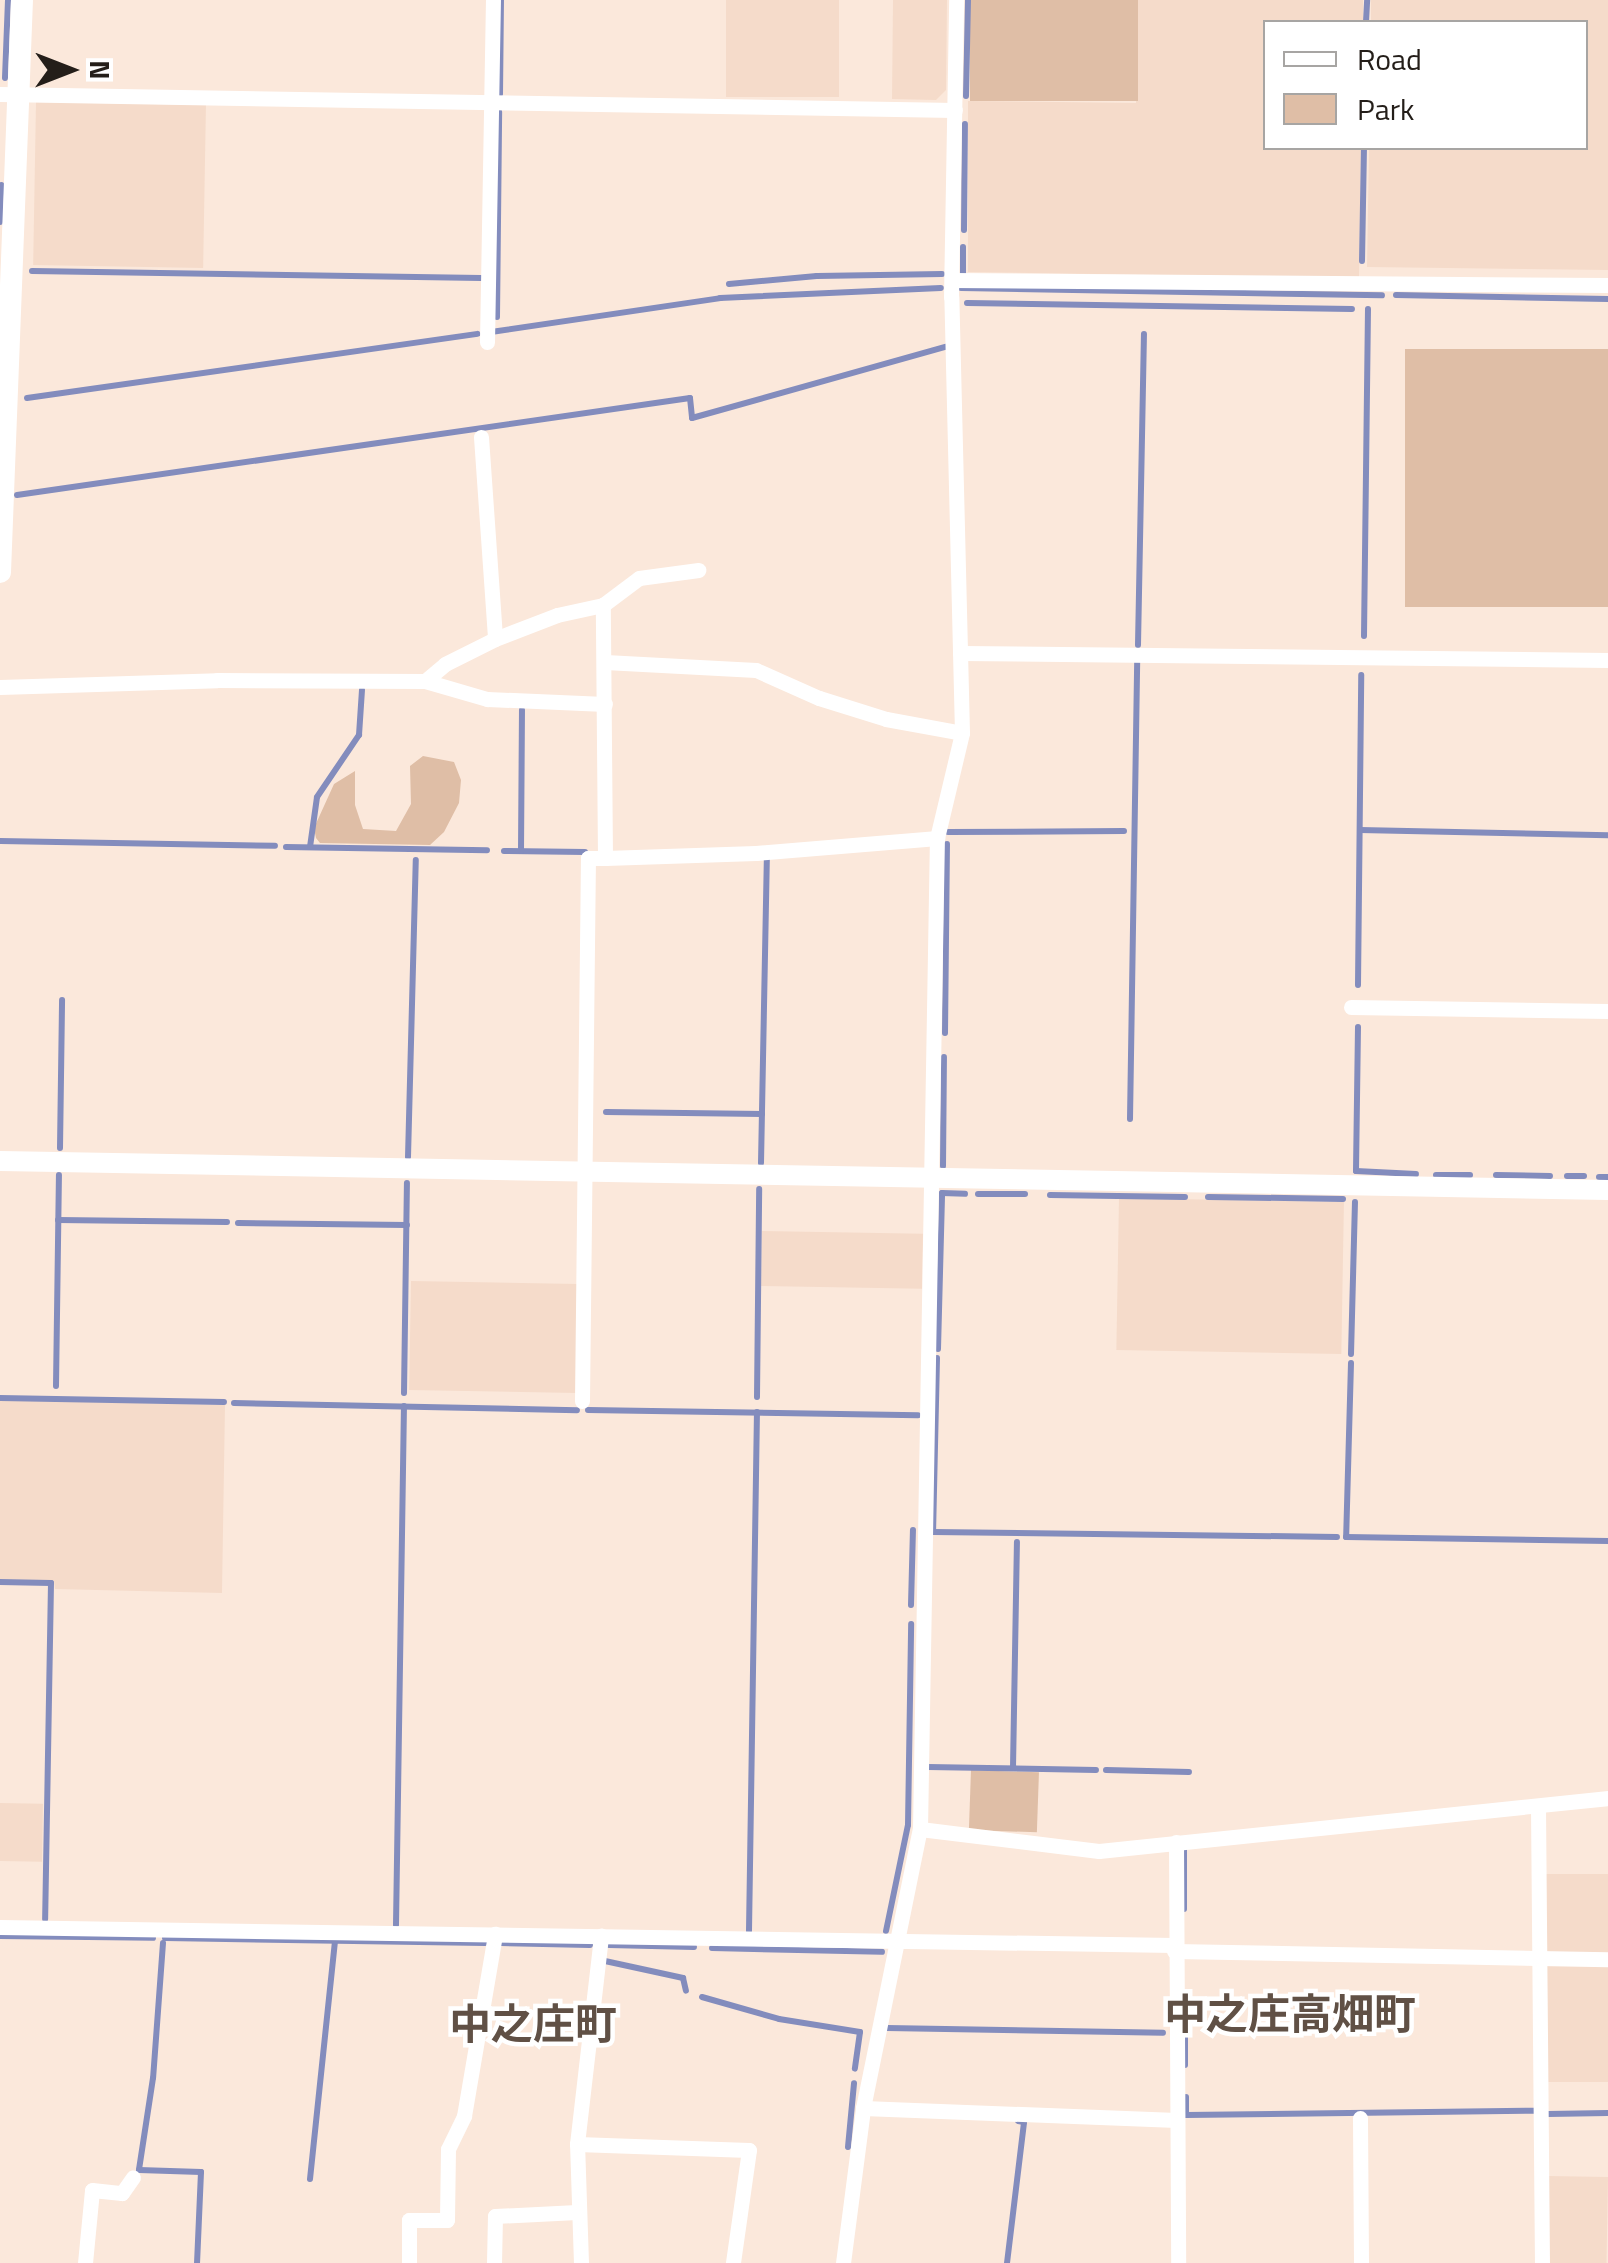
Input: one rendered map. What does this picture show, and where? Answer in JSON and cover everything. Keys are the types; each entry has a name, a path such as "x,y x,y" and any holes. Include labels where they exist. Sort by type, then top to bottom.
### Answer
{"main road":[{"path":"0,572 9,94 22,0"}],"street":[{"path":"487,342 492,0"},
{"path":"843,2263 863,2108 920,1828 937,838 962,733 952,280 956,0"},
{"path":"9,94 955,110"},
{"path":"952,280 1608,285"},
{"path":"481,436 495,639"},
{"path":"426,680 446,664 495,639 556,615 603,605 639,578 698,570"},
{"path":"603,605 606,858"},
{"path":"960,653 1608,660"},
{"path":"605,662 756,670 819,698 886,720 962,733"},
{"path":"0,687 217,680 426,680 487,700 605,704"},
{"path":"582,1401 588,858 756,853 937,838"},
{"path":"1351,1007 1608,1011"},
{"path":"0,1160 1608,1190"},
{"path":"920,1828 1099,1850 1608,1798"},
{"path":"1538,1807 1542,2263"},
{"path":"1176,1842 1178,2263"},
{"path":"0,1927 601,1935 1608,1958"},
{"path":"408,2263 409,2220 447,2220 448,2149 464,2116 495,1934"},
{"path":"580,2263 576,2144 601,1935"},
{"path":"863,2108 1176,2120"},
{"path":"1360,2118 1360,2263"},
{"path":"576,2144 749,2150 733,2263"},
{"path":"85,2263 92,2190 122,2193 133,2177"},
{"path":"494,2263 495,2216 577,2212"}],"shaded area":[{"path":"726,0 839,0 839,97 726,97"},
{"path":"893,0 947,0 946,90 936,100 892,99"},
{"path":"1138,0 1363,0 1363,20 1263,20 1263,150 1361,150 1359,278 968,272 968,101 1136,103"},
{"path":"1371,0 1608,0 1608,270 1367,267 1369,150 1588,150 1588,20 1371,20"},
{"path":"36,102 206,105 203,268 33,265"},
{"path":"1119,1198 1344,1202 1341,1354 1116,1350"},
{"path":"762,1231 923,1234 922,1289 761,1286"},
{"path":"411,1281 578,1284 576,1393 409,1390"},
{"path":"0,1400 225,1405 222,1593 55,1589 54,1581 0,1580"},
{"path":"0,1803 43,1804 42,1862 0,1861"},
{"path":"1543,1874 1608,1874 1608,1953 1543,1953"},
{"path":"1551,1962 1608,1963 1608,2082 1546,2082 1545,1968"},
{"path":"1548,2176 1608,2177 1606,2263 1546,2263"}],"green space":[{"path":"970,0 1138,0 1138,101 970,101"},
{"path":"1405,349 1608,349 1608,607 1405,607"},
{"path":"423,756 454,762 461,780 459,803 444,832 430,845 320,843 314,828 334,784 355,771 355,805 363,829 396,831 411,804 410,766"},
{"path":"971,1770 1039,1772 1037,1832 969,1830"}],"waterway":[{"path":"5,78 8,0"},
{"path":"500,94 501,0"},
{"path":"966,96 968,0"},
{"path":"1366,20 1367,0"},
{"path":"497,317 499,112"},
{"path":"964,230 965,124"},
{"path":"1362,261 1364,150"},
{"path":"0,222 1,185"},
{"path":"963,247 963,274"},
{"path":"32,271 481,278"},
{"path":"729,284 817,276 942,274"},
{"path":"491,332 720,298 941,288"},
{"path":"961,288 1382,295"},
{"path":"1396,295 1608,299"},
{"path":"967,303 1352,309"},
{"path":"1364,636 1368,309"},
{"path":"27,398 477,334"},
{"path":"1138,645 1144,334"},
{"path":"17,495 690,398 692,418 945,347"},
{"path":"1130,1119 1137,662"},
{"path":"1358,985 1361,675"},
{"path":"310,847 317,797 359,735 362,690"},
{"path":"521,851 522,710"},
{"path":"1360,830 1608,835"},
{"path":"948,832 1124,831"},
{"path":"0,841 275,846"},
{"path":"945,1033 947,844"},
{"path":"286,847 487,850"},
{"path":"504,851 585,852"},
{"path":"761,1163 767,859"},
{"path":"408,1157 416,860"},
{"path":"60,1148 62,1000"},
{"path":"1358,1027 1356,1171 1416,1174"},
{"path":"943,1166 944,1057"},
{"path":"606,1112 762,1114"},
{"path":"56,1386 59,1175"},
{"path":"1436,1175 1470,1175"},
{"path":"1496,1175 1550,1176"},
{"path":"1567,1176 1584,1176"},
{"path":"1599,1177 1608,1177"},
{"path":"404,1393 407,1183"},
{"path":"757,1397 759,1189"},
{"path":"938,1349 942,1193 965,1194"},
{"path":"978,1194 1025,1194"},
{"path":"1050,1195 1185,1197"},
{"path":"1208,1197 1343,1199"},
{"path":"1351,1354 1355,1202"},
{"path":"58,1220 227,1222"},
{"path":"238,1223 407,1225"},
{"path":"937,1358 933,1532 1337,1537"},
{"path":"1351,1363 1346,1537 1608,1541"},
{"path":"0,1398 224,1402"},
{"path":"234,1403 577,1410"},
{"path":"396,1925 404,1406"},
{"path":"588,1410 918,1415"},
{"path":"749,1931 757,1412"},
{"path":"911,1605 913,1530"},
{"path":"1013,1768 1017,1542"},
{"path":"0,1582 51,1583 45,1919"},
{"path":"886,1931 908,1825 911,1624"},
{"path":"928,1767 1096,1770"},
{"path":"1106,1770 1189,1772"},
{"path":"1184,1846 1184,1909"},
{"path":"0,1936 153,1938"},
{"path":"165,1938 485,1943"},
{"path":"310,2179 335,1941"},
{"path":"163,1943 153,2078 139,2170 201,2172 197,2263"},
{"path":"501,1943 590,1945"},
{"path":"609,1945 694,1947"},
{"path":"712,1948 882,1952"},
{"path":"605,1961 683,1978 686,1991"},
{"path":"702,1997 779,2019 860,2032 855,2069"},
{"path":"1185,2015 1185,2065"},
{"path":"887,2028 1163,2033"},
{"path":"848,2147 854,2083"},
{"path":"1186,2097 1186,2115 1534,2111"},
{"path":"1548,2114 1608,2113"},
{"path":"1007,2263 1024,2122 1018,2121"}],"district":[{"name":"中之庄高畑町","path":"1290,2013"},
{"name":"中之庄町","path":"533,2023"}]}
